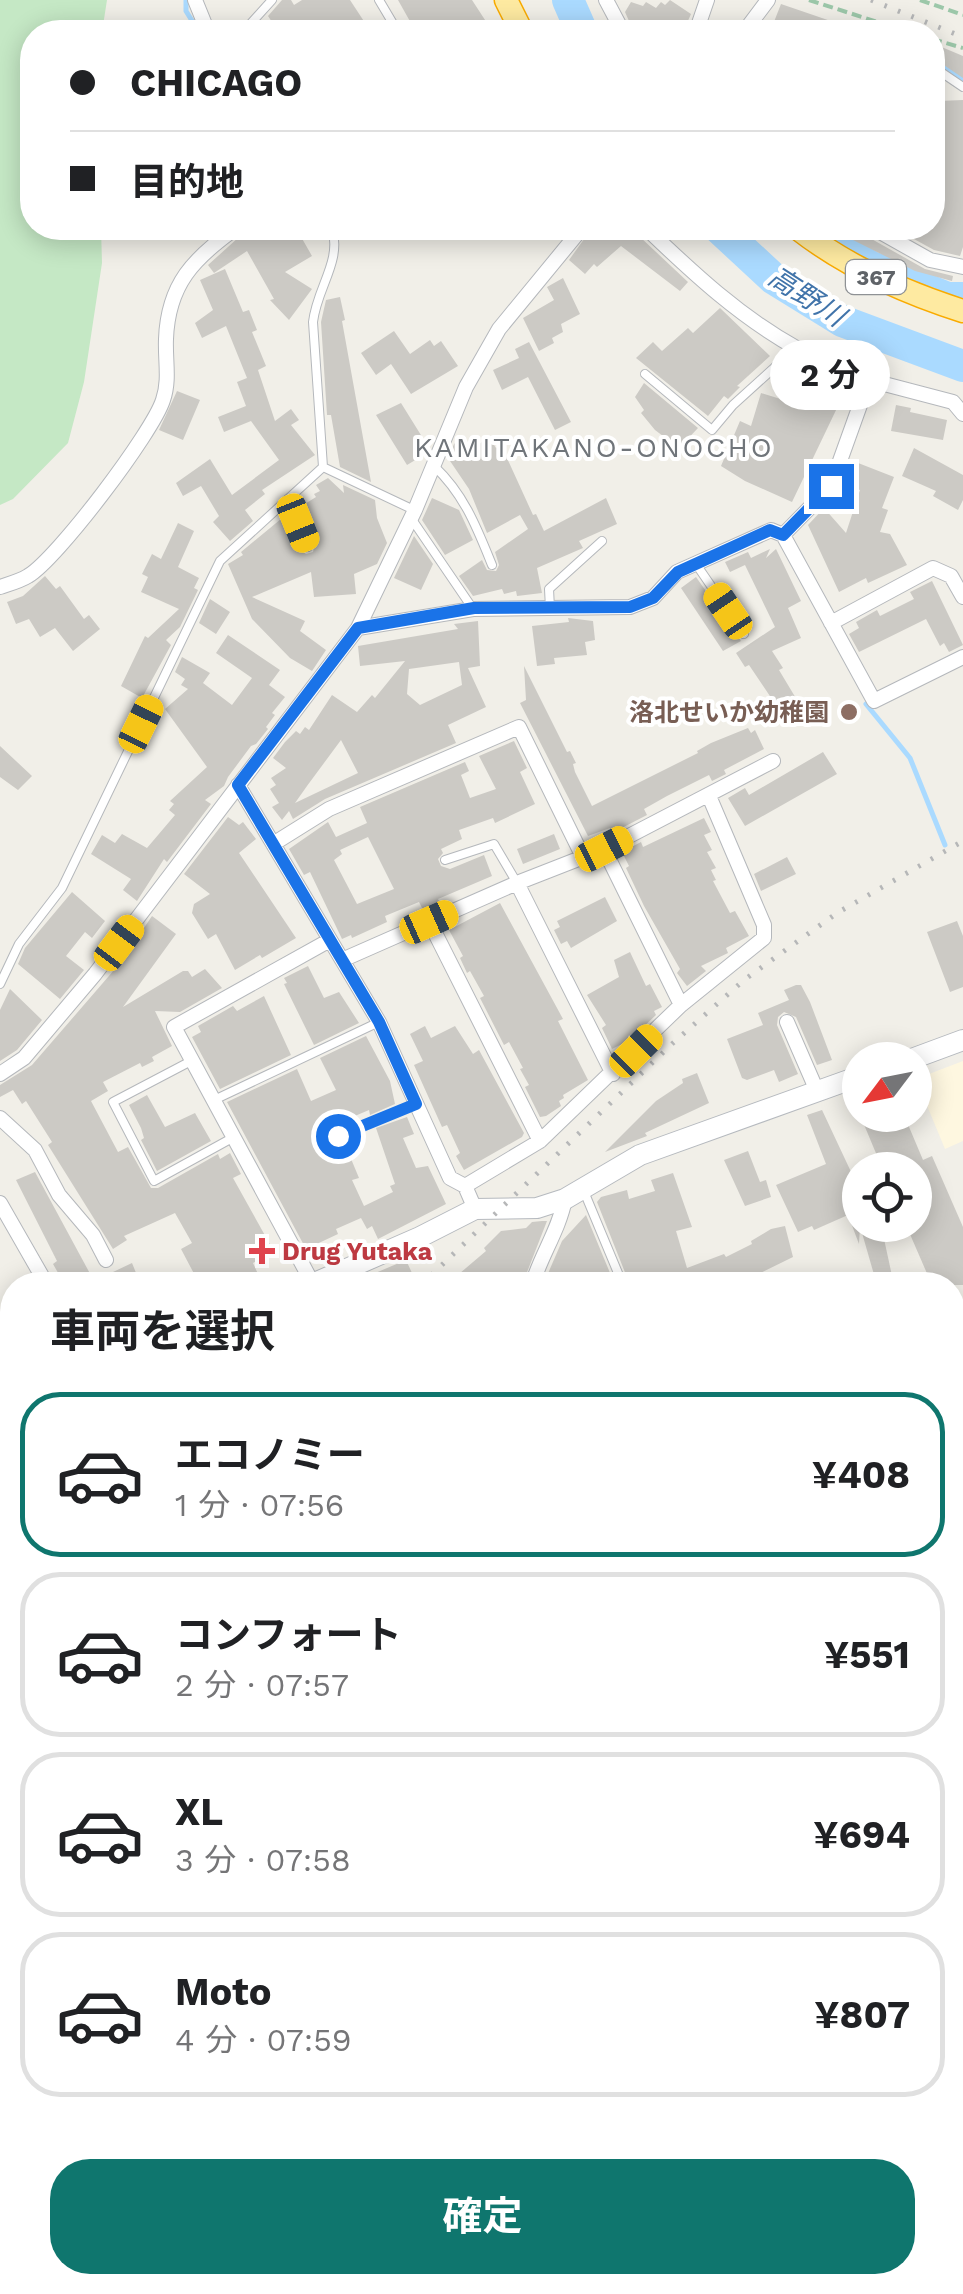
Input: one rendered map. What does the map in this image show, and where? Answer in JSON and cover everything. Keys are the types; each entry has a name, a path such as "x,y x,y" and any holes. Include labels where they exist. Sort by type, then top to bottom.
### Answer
{"highway":[{"name":"367","path":"813,240 847,263 914,296 963,311"}],"main road":[{"path":"932,1051 963,1040"},
{"path":"340,1272 475,1208 537,1208 574,1194 640,1156 842,1082"}],"street":[{"path":"0,587 30,575 54,552 102,494 162,405 167,384 166,336 178,283 201,253 219,240"},
{"path":"0,1074 24,1058 95,974 358,628 413,514 466,386 500,328 572,240"},
{"path":"658,240 704,284 796,348 869,380 954,402 963,414"},
{"path":"896,240 930,260 963,266"},
{"path":"783,535 831,486 869,380"},
{"path":"358,628 474,608 630,607 653,598 678,572 770,530 783,535 874,701 963,657"},
{"path":"831,623 933,568 951,576 963,597"},
{"path":"272,844 329,809 519,727 584,857"},
{"path":"342,960 604,849 773,761"},
{"path":"238,785 379,1022 450,1178 465,1186 475,1208"},
{"path":"465,1186 540,1141 681,1005 764,938 764,925 709,796"},
{"path":"604,849 681,1005"},
{"path":"517,883 613,1074"},
{"path":"429,922 540,1141"},
{"path":"306,1272 174,1027 330,940"},
{"path":"788,1022 817,1091"},
{"path":"0,1118 35,1150 58,1195 93,1235 106,1260"},
{"path":"536,1272 574,1194"},
{"path":"0,1202 40,1272"}],"lane":[{"path":"254,20 272,0"},
{"path":"323,467 312,322 316,300 334,265 334,240"},
{"path":"645,374 712,430 733,404 796,348"},
{"path":"434,466 470,510 492,565"},
{"path":"0,984 19,944 62,888 220,561 323,467"},
{"path":"323,467 413,514 474,608"},
{"path":"289,499 308,546"},
{"path":"550,608 549,589 602,541"},
{"path":"696,564 744,634"},
{"path":"444,860 494,844 517,883"},
{"path":"214,1100 379,1022"},
{"path":"192,1060 114,1102 154,1180 234,1137"},
{"path":"338,1136 416,1104"},
{"path":"574,1194 616,1272"}],"path":[{"path":"809,0 868,20"},
{"path":"920,0 963,15"}],"shaded area":[{"path":"963,1061 963,1141 945,1149 932,1118 932,1073"}],"green space":[{"path":"0,0 107,0 104,20 20,20 20,240 101,240 102,263 84,382 68,443 13,499 0,505"}],"building":[{"path":"282,0 291,0 294,5 302,0 350,0 363,20 271,20 268,16"},
{"path":"398,0 472,0 485,20 409,20"},
{"path":"670,0 691,14 688,20 629,20 625,12 631,2 643,6 646,2 656,8 661,2 665,5"},
{"path":"781,4 828,20 775,20"},
{"path":"945,48 963,56 963,78 945,66"},
{"path":"963,100 960,256 934,250 916,240 945,240 945,101"},
{"path":"236,240 303,240 312,256 285,272 312,289 289,320 270,300 274,299 247,251 214,273 208,265"},
{"path":"583,240 643,240 688,282 680,291 621,246 585,274 569,260"},
{"path":"853,240 873,240 925,269 953,276 952,281 915,271"},
{"path":"225,269 243,312 249,310 257,330 252,332 266,366 258,370 275,421 291,409 299,420 291,425 315,455 262,490 265,494 245,510 253,521 230,541 213,522 219,516 201,486 183,496 176,483 210,459 232,495 279,460 251,421 224,432 218,417 246,406 237,382 247,378 226,326 202,338 195,323 213,310 200,280"},
{"path":"563,278 580,314 561,324 563,332 552,338 554,343 539,351 523,318 554,300 547,287"},
{"path":"340,297 371,482 340,467 331,415 327,415 321,322 326,300"},
{"path":"720,308 770,356 728,399 724,396 708,416 636,358 653,342 662,351 688,328 693,333"},
{"path":"394,331 410,354 430,340 434,346 441,341 458,366 411,394 391,364 376,375 361,353"},
{"path":"529,342 571,422 555,430 528,377 502,390 493,370 519,358 515,349"},
{"path":"818,370 849,383 792,502 721,466 740,421 751,426 761,393 803,406"},
{"path":"644,383 698,428 679,448 655,430 641,413 644,410 635,397"},
{"path":"177,391 200,400 183,440 159,430"},
{"path":"401,403 429,448 407,465 376,415"},
{"path":"896,405 947,420 943,440 891,431"},
{"path":"489,437 496,448 501,445 544,531 606,498 617,524 579,541 583,548 537,568 542,593 517,596 516,591 504,594 502,589 473,596 459,576 482,560 487,570 496,571 499,565 495,552 528,529 520,515 487,533 469,489 448,458 459,440 468,452"},
{"path":"914,448 963,475 963,500 958,510 933,496 936,491 902,476"},
{"path":"853,461 894,477 882,508 888,510 880,532 890,534 907,565 868,583 866,578 839,592 808,525 824,508 846,533 860,490 844,484"},
{"path":"328,478 344,493 343,485 375,500 387,543 377,564 354,574 356,594 314,597 311,572 252,597 305,621 300,631 326,650 312,671 290,658 252,619 228,564 287,514 302,551 313,552 315,544 300,507 316,497 314,494 320,491 316,485"},
{"path":"432,498 459,510 473,540 445,555 422,520"},
{"path":"178,523 194,531 178,567 199,578 194,588 198,590 180,627 166,640 171,645 142,698 121,686 145,636 148,638 179,609 141,592 148,577 142,574 152,554 161,559"},
{"path":"414,536 433,564 421,590 394,578"},
{"path":"770,549 766,558 776,549 801,601 788,608 801,638 772,651 800,705 800,711 786,720 749,665 745,667 736,653 775,627 745,565 730,572 725,562 748,552 751,558"},
{"path":"45,576 56,589 60,586 84,619 89,615 100,629 73,651 55,628 40,637 29,619 16,624 7,602 23,596"},
{"path":"696,577 741,641 723,651 681,588"},
{"path":"932,581 963,645 949,652 944,643 940,646 926,619 859,652 849,634 859,628 856,622 877,610 880,616 914,599 910,592"},
{"path":"210,599 230,612 216,634 199,623"},
{"path":"568,618 593,621 595,640 585,642 587,655 554,658 555,664 537,666 532,626 569,622"},
{"path":"478,621 480,666 468,668 486,707 448,725 456,743 325,799 293,819 289,811 282,820 272,807 279,803 270,789 276,785 271,778 286,768 273,758 285,742 296,731 300,734 305,727 309,730 332,695 357,712 372,695 375,698 405,661 360,666 358,646 458,629 454,624","holes":["459,662 462,685 420,705 407,694 409,669","341,740 358,773 295,803 307,786"]},
{"path":"228,635 280,670 269,685 285,697 272,713 275,715 268,729 251,746 224,786 205,800 211,804 167,862 164,859 137,901 123,890 131,879 91,854 102,835 115,843 122,834 147,848 175,815 169,810 174,804 170,801 207,767 165,709 188,689 181,685 185,679 175,672 182,657 210,673 203,683 232,705 252,678 216,653"},
{"path":"524,666 576,763 575,772 592,806 711,743 748,728 751,733 755,730 764,749 724,770 726,774 712,781 709,775 667,796 644,809 647,815 612,833 610,828 588,836 520,703 526,700"},
{"path":"514,741 527,768 520,772 535,804 495,823 493,818 459,830 462,839 441,849 443,853 438,859 441,866 450,869 484,855 492,876 438,899 440,903 423,910 419,902 385,916 387,922 342,939 310,872 304,875 289,849 328,822 336,837 367,823 360,807 465,762 469,771 461,775 470,798 496,789 479,756","holes":["368,837 394,889 357,904 334,860 342,854 340,850"]},
{"path":"0,746 32,776 18,790 0,777"},
{"path":"823,752 837,774 745,826 728,798 745,788 749,795"},
{"path":"228,817 239,825 243,822 256,839 239,853 296,938 235,970 216,934 208,939 192,913 194,904 210,894 184,874"},
{"path":"704,818 711,832 704,835 716,868 711,870 716,880 713,881 730,913 735,911 749,936 726,948 728,953 701,966 706,971 687,986 644,906 622,852 641,842 643,847"},
{"path":"554,834 560,849 523,864 517,849"},
{"path":"787,857 796,874 761,891 754,874"},
{"path":"72,892 105,921 92,938 85,932 66,956 84,970 60,999 18,964 25,948"},
{"path":"605,897 617,921 571,948 567,941 561,944 554,930 560,927 557,921"},
{"path":"500,903 563,1019 558,1021 588,1080 563,1095 561,1106 546,1116 540,1117 525,1087 529,1085 520,1069 523,1068 509,1042 504,1045 480,998 484,996 470,971 467,973 449,930"},
{"path":"152,916 176,934 123,1007 183,971 192,977 205,969 222,988 180,1012 155,1011 172,1046 152,1057 154,1061 142,1067 140,1063 103,1082 108,1091 91,1101 118,1152 128,1147 151,1188 158,1188 218,1154 220,1159 230,1153 241,1174 233,1178 272,1248 271,1253 253,1263 257,1272 193,1272 181,1249 192,1243 175,1213 124,1236 127,1240 113,1249 48,1145 52,1142 26,1101 22,1104 13,1090 0,1097 0,1085 32,1065 121,962"},
{"path":"957,921 963,936 963,987 950,992 927,932"},
{"path":"630,952 646,986 650,984 662,1007 654,1011 656,1015 640,1030 628,1036 628,1041 612,1049 602,1028 606,1025 587,995 619,977 614,960"},
{"path":"308,966 324,998 339,992 359,1023 314,1045 284,984 284,978"},
{"path":"801,985 810,1002 832,1060 817,1065 796,1017 784,1012 777,1025 798,1074 779,1082 774,1070 747,1080 742,1078 727,1039 763,1025 758,1013 789,1000 784,990"},
{"path":"10,989 42,1020 17,1050 0,1061 0,1010"},
{"path":"264,996 291,1055 220,1089 192,1037 201,1032 198,1026 233,1006 237,1011"},
{"path":"425,1026 431,1038 455,1026 473,1054 479,1050 524,1133 464,1170 447,1125 442,1127 414,1065 423,1061 410,1034"},
{"path":"366,1036 390,1081 395,1104 336,1124 332,1140 344,1142 359,1178 352,1180 364,1206 393,1192 390,1186 395,1184 376,1128 407,1117 414,1134 403,1138 416,1168 428,1166 446,1204 378,1239 372,1226 367,1229 361,1218 306,1249 227,1102 297,1069 311,1101 336,1090 320,1058"},
{"path":"697,1073 709,1103 645,1133 647,1136 605,1152 656,1101 683,1083 682,1079"},
{"path":"147,1095 165,1127 195,1113 211,1141 157,1171 129,1105"},
{"path":"822,1110 842,1153 842,1218 814,1230 812,1226 798,1232 776,1185 826,1164 807,1115"},
{"path":"867,1132 911,1132 920,1152 875,1152"},
{"path":"748,1151 760,1182 766,1180 771,1197 745,1206 724,1160"},
{"path":"932,1156 963,1227 963,1272 926,1272 913,1242 932,1242"},
{"path":"35,1172 89,1272 58,1272 53,1264 57,1261 16,1180"},
{"path":"673,1173 692,1227 676,1231 687,1268 724,1254 726,1257 771,1229 785,1226 793,1257 762,1272 625,1272 597,1202 601,1197 627,1190 629,1199 655,1191 651,1180"},
{"path":"586,1215 610,1272 549,1272 562,1241"},
{"path":"547,1221 527,1272 461,1272 486,1251 484,1248 501,1231 526,1228 532,1222"},
{"path":"865,1242 885,1242 891,1272 873,1272"},
{"path":"406,1260 412,1272 378,1272"},
{"path":"132,1263 136,1272 113,1272"}],"waterway":[{"path":"186,0 192,20"},
{"name":"高野川","path":"568,0 577,20"},
{"path":"945,69 963,79"},
{"name":"高野川","path":"732,240 774,279 842,321 963,366"},
{"path":"840,240 873,260 949,291 963,291"},
{"path":"866,704 910,758 945,845"}],"railway":[{"path":"871,0 921,20"},
{"path":"945,30 963,37"},
{"path":"435,1272 744,980 837,913 963,841"}],"place":[{"name":"洛北せいか幼稚園","path":"849,712"},
{"name":"Drug Yutaka","path":"262,1251"}],"district":[{"name":"KAMITAKANO-ONOCHO","path":"594,447"}],"route":[{"path":"338,1136 416,1104 379,1022 238,785 358,628 474,608 630,607 653,598 678,572 770,530 783,535 831,486"}]}
